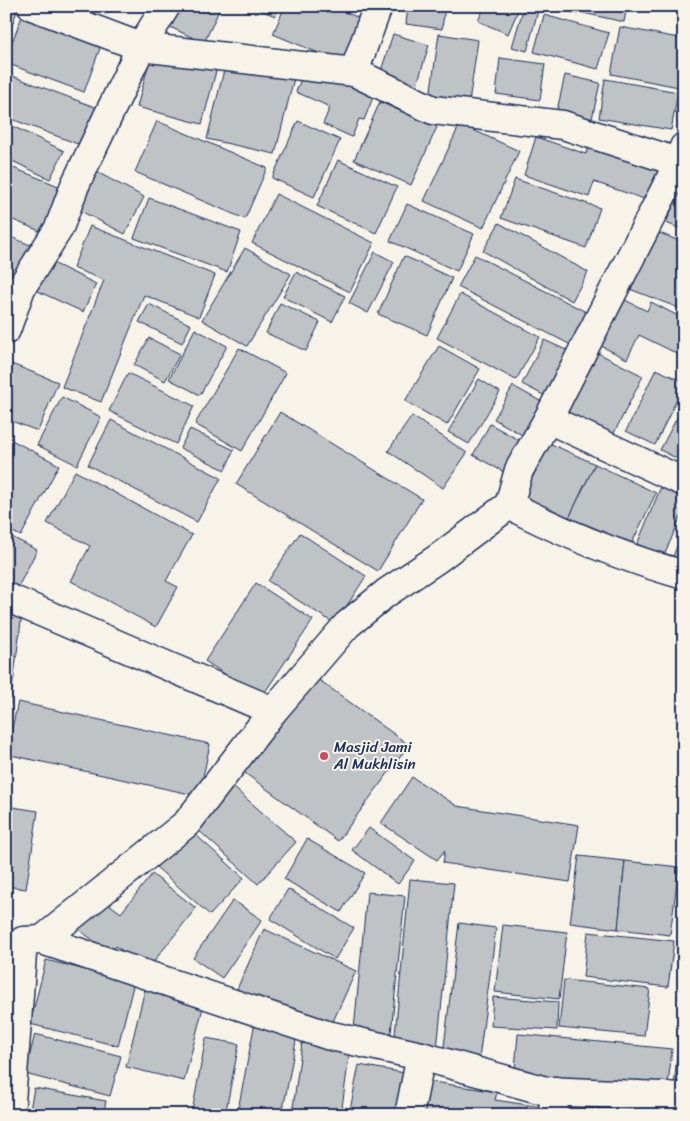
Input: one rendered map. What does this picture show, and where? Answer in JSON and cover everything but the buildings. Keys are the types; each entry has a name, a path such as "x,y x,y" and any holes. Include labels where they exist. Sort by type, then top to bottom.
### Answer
{"street":[{"path":"24,938 187,822 273,711 347,625 386,593 437,559 509,505 519,470 548,420 682,158 563,125 433,110 354,72 141,47 32,6"},
{"path":"6,330 22,288 59,228 75,185 141,47 166,6"},
{"path":"354,72 378,6"},
{"path":"548,420 684,482"},
{"path":"509,505 546,524 654,567 684,575"},
{"path":"6,597 273,711"},
{"path":"24,938 328,1035 421,1056 546,1091 554,1103 684,1096"},
{"path":"10,1115 24,938"},
{"path":"408,1115 421,1056"}],"place":[{"name":"Masjid Jami Al Mukhlisin","path":"324,756"}]}
